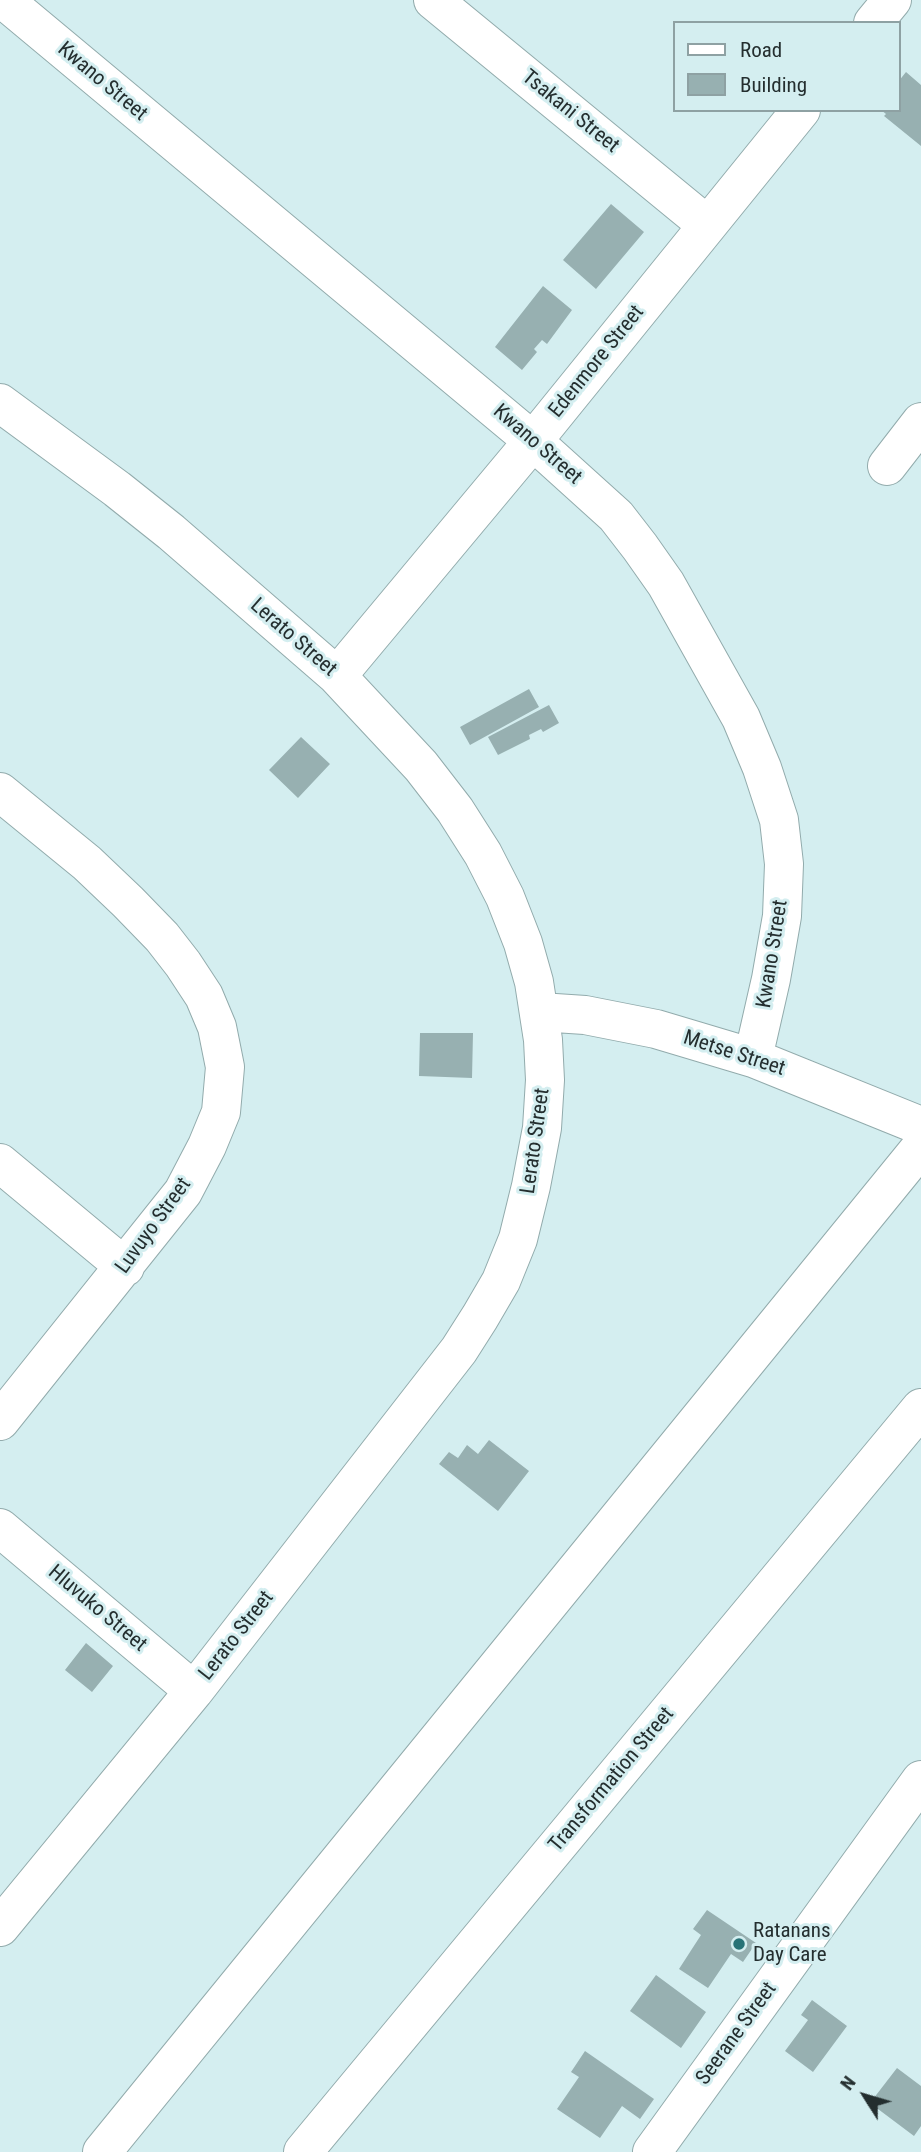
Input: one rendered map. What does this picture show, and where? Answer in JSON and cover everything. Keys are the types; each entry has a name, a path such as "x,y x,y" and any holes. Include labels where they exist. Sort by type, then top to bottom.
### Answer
{"street":[{"name":"Kwano Street","path":"4,0 533,441 616,516 640,547 666,584 741,718 762,768 779,820 784,864 782,916 753,1058"},
{"name":"Tsakani Street","path":"433,0 707,225"},
{"name":"Edenmore Street","path":"337,676 533,441 799,112"},
{"name":"Lerato Street","path":"0,403 172,532 337,676 421,766 455,810 483,854 505,897 523,943 540,1012 545,1080 542,1128 517,1239 501,1282 459,1350 194,1691 0,1927"},
{"path":"887,466 921,422"},
{"name":"Luvuyo Street","path":"0,792 87,863 162,937 204,996 218,1027 225,1068 221,1112 183,1192 0,1421"},
{"name":"Metse Street","path":"540,1012 621,1020 753,1058 921,1126"},
{"path":"102,2152 921,1147"},
{"path":"0,1163 125,1267"},
{"name":"Transformation Street","path":"303,2152 921,1408"},
{"name":"Hluvuko Street","path":"0,1528 194,1691"},
{"name":"Seerane Street","path":"652,2152 921,1780"}],"building":[{"path":"906,72 921,85 921,146 884,116 886,114 884,112 900,112 900,80"},
{"path":"611,204 644,232 596,289 563,260"},
{"path":"543,286 572,310 547,344 542,340 534,349 537,352 522,370 495,347"},
{"path":"529,689 539,707 470,745 460,727"},
{"path":"549,705 559,723 543,732 541,729 529,735 530,739 498,755 488,737"},
{"path":"301,737 330,764 298,798 269,770"},
{"path":"420,1033 473,1033 472,1078 419,1076"},
{"path":"489,1440 529,1471 498,1511 439,1464 449,1452 458,1458 467,1445 478,1454"},
{"path":"86,1643 113,1666 92,1692 65,1670"},
{"path":"707,1910 756,1943 743,1962 731,1954 708,1988 679,1969 701,1935 693,1929"},
{"path":"656,1975 706,2012 681,2048 630,2011"},
{"path":"812,2000 847,2026 813,2072 785,2051 808,2020 801,2015"},
{"path":"585,2051 654,2099 640,2119 622,2106 600,2138 557,2109 579,2077 571,2072"},
{"path":"897,2068 921,2086 921,2126 914,2136 870,2103"}],"place":[{"name":"Ratanans Day Care","path":"739,1944"}]}
